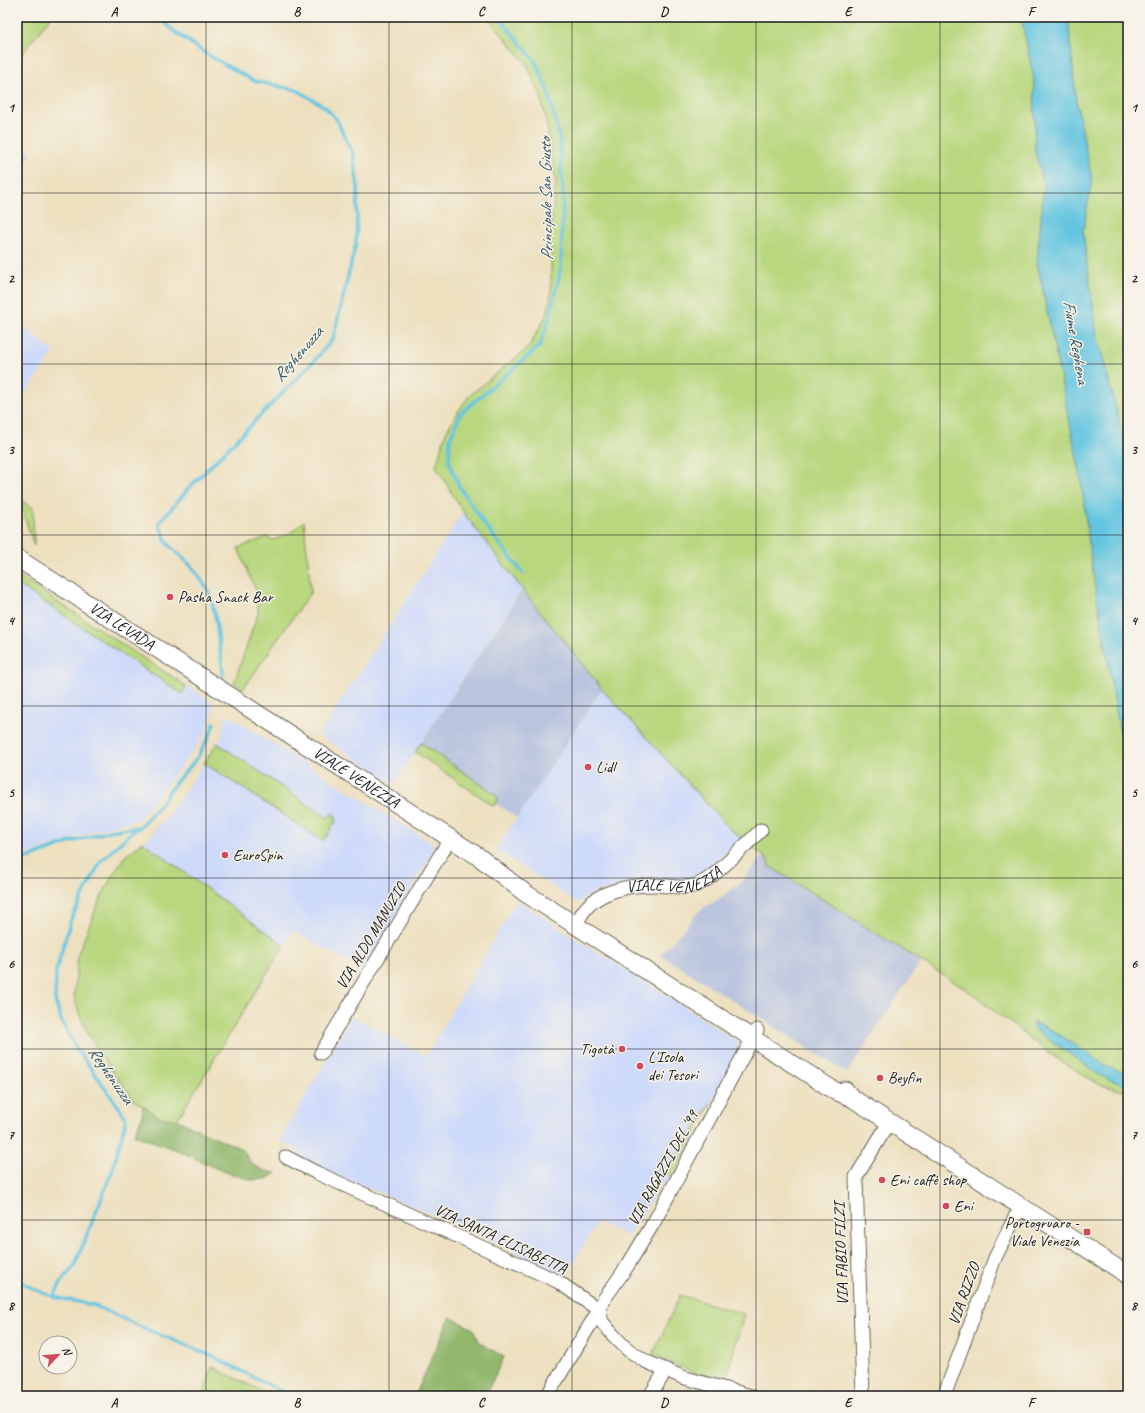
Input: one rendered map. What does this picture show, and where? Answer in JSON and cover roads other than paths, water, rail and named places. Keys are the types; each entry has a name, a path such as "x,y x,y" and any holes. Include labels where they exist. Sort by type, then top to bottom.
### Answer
{"main road":[{"name":"VIA LEVADA","path":"17,558 227,694"},
{"name":"VIALE VENEZIA","path":"227,694 486,861 529,884 755,1035 1128,1275"},
{"name":"VIALE VENEZIA","path":"486,861 525,893 554,912 755,1035"}],"street":[{"name":"VIALE VENEZIA","path":"580,917 584,910 592,902 610,892 631,887 652,885 688,887 700,884 714,875 761,830"},
{"name":"VIA ALDO MANUZIO","path":"321,1053 451,838"},
{"name":"VIALE VENEZIA","path":"554,912 562,911 576,917 580,917"},
{"name":"VIALE VENEZIA","path":"580,917 583,925 592,936"},
{"name":"VIA RAGAZZI DEL '99","path":"547,1396 600,1305 628,1265 654,1222 755,1035"},
{"name":"VIA FABIO FILZI","path":"863,1396 856,1177 890,1121"},
{"name":"VIA SANTA ELISABETTA","path":"286,1157 317,1173 558,1282 598,1310 602,1322 614,1336 627,1349 644,1361 705,1384 751,1396"},
{"name":"VIA RIZZO","path":"944,1396 995,1258 1015,1217 1023,1207"},
{"path":"650,1396 666,1370"}],"water":[{"name":"Fiume Reghena","path":"1021,17 1068,17 1076,100 1092,180 1083,232 1097,335 1128,455 1128,780 1094,581 1080,473 1037,262 1044,184 1035,152 1034,80"},
{"path":"1033,1023 1048,1028 1106,1066 1128,1073 1128,1086 1099,1075 1033,1028"}],"waterway":[{"name":"Reghenuzza","path":"158,17 174,31 208,55 254,81 297,90 325,107 337,120 353,154 358,187 356,243 333,339 312,363 188,489 159,523 167,543 192,567 209,591 215,615 223,671 221,681"},
{"name":"Principale San Giusto","path":"499,17 535,61 547,88 559,135 563,196 561,268 550,316 540,346 461,413 450,438 449,461 459,486 485,525 523,573"},
{"name":"Reghenuzza","path":"214,723 210,735 196,760 176,782 158,807 140,827 132,832 101,861 71,919 56,971 55,1000 61,1020 76,1048 121,1110 126,1120 112,1172 74,1267 62,1280 54,1297 93,1305 148,1330 210,1355 291,1396"},
{"path":"17,862 71,842 110,831 137,827"},
{"path":"17,1279 32,1288 54,1297"}],"place":[{"name":"Pasha Snack Bar","path":"170,597"},
{"name":"Lidl","path":"588,767"},
{"name":"EuroSpin","path":"225,855"},
{"name":"Tigotà","path":"622,1049"},
{"name":"L'Isola dei Tesori","path":"640,1066"},
{"name":"Beyfin","path":"880,1078"},
{"name":"Eni caffè shop","path":"882,1180"},
{"name":"Eni","path":"946,1206"},
{"name":"Portogruaro - Viale Venezia","path":"1087,1232"}]}
